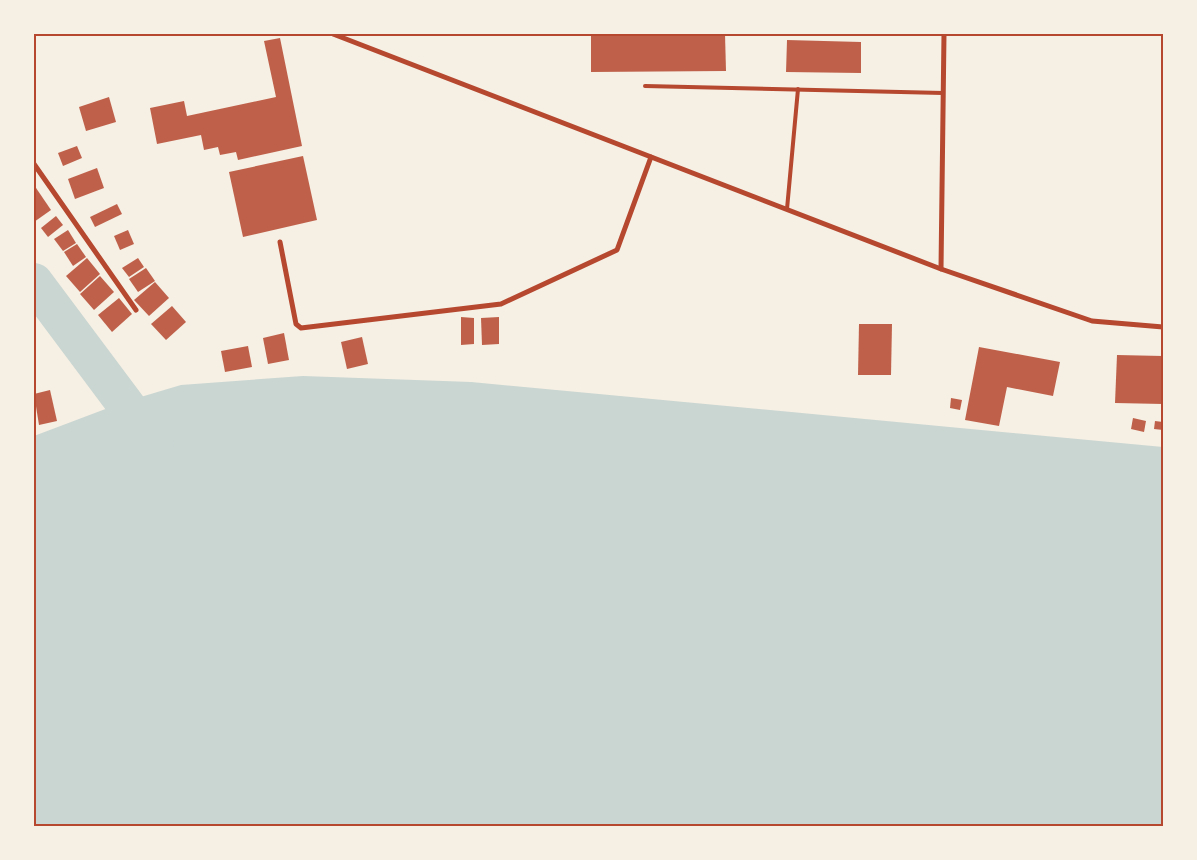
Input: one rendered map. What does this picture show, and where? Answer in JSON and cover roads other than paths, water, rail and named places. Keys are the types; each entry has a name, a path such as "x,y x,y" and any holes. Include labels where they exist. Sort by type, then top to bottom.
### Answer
{"street":[{"path":"333,34 941,269 1092,321 1163,327"},
{"path":"941,269 944,34"},
{"path":"280,242 296,324 301,328 500,304 617,250 651,157"},
{"path":"34,164 136,310"}],"lane":[{"path":"645,86 943,93"},
{"path":"787,209 798,89"}],"waterway":[{"path":"34,282 155,444"}]}
